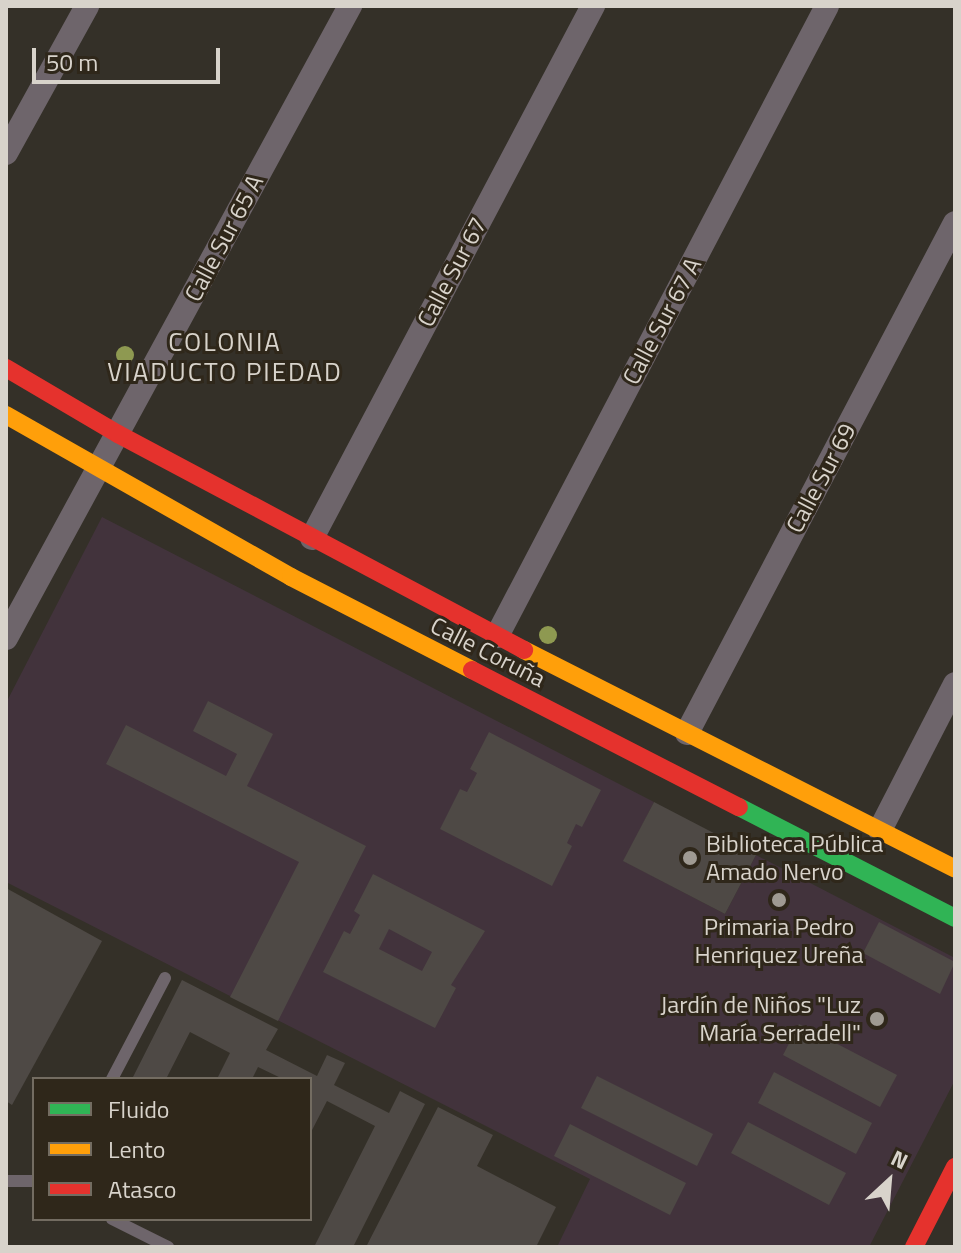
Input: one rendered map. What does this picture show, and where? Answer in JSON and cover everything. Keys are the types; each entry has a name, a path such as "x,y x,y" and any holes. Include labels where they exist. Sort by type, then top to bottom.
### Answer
{"street":[{"path":"6,153 87,6"},
{"name":"Calle Sur 65 A","path":"6,638 350,6"},
{"name":"Calle Sur 67","path":"312,538 593,6"},
{"name":"Calle Sur 67 A","path":"497,636 827,6"},
{"name":"Calle Sur 69","path":"687,733 955,223"},
{"name":"Calle Coruña","path":"6,368 118,434 497,636 955,869"},
{"name":"Calle Coruña","path":"6,415 291,577 955,918"},
{"path":"880,830 955,684"},
{"path":"914,1247 955,1167"}],"lane":[{"path":"113,1077 165,978"},
{"path":"6,1181 32,1181"},
{"path":"116,1221 168,1247"}],"shaded area":[{"path":"102,517 654,802 624,861 725,914 756,855 955,958 955,1080 869,1247 557,1247 590,1179 6,882 6,703"}],"building":[{"path":"208,701 273,734 247,786 366,846 278,1021 230,997 299,862 106,764 126,725 226,776 237,754 193,731"},
{"path":"489,732 601,790 582,827 576,824 567,843 572,846 552,886 440,829 460,789 467,792 477,773 470,769"},
{"name":"Biblioteca Pública Amado Nervo","path":"654,802 756,855 725,914 623,861"},
{"path":"373,874 485,931 451,985 456,988 435,1028 323,972 344,931 350,934 360,915 354,911","holes":["389,929 432,952 422,971 379,949"]},
{"path":"6,888 102,941 12,1105 6,1101"},
{"path":"879,922 955,962 940,994 863,953"},
{"path":"182,980 278,1029 266,1050 317,1076 327,1055 345,1063 334,1085 389,1113 400,1091 425,1104 353,1247 314,1247 375,1126 327,1101 312,1130 312,1077 279,1077 258,1067 253,1077 218,1077 230,1053 190,1032 167,1077 133,1077"},
{"path":"799,1024 897,1075 880,1107 783,1055"},
{"path":"774,1072 872,1123 856,1154 758,1103"},
{"path":"597,1076 713,1134 697,1166 581,1108"},
{"path":"438,1107 493,1135 477,1166 556,1207 536,1247 366,1247"},
{"path":"748,1122 846,1173 829,1205 731,1153"},
{"path":"570,1124 686,1183 670,1215 554,1156"}],"traffic: fast":[{"path":"739,807 955,918"}],"traffic: slow":[{"path":"6,415 291,577 472,670"},
{"path":"524,650 955,869"}],"traffic: jam":[{"path":"6,368 118,434 524,650"},
{"path":"472,670 739,807"},
{"path":"914,1247 955,1167"}],"place":[{"name":"Biblioteca Pública Amado Nervo","path":"690,858"},
{"name":"Primaria Pedro Henriquez Ureña","path":"779,900"},
{"name":"Jardín de Niños \"Luz María Serradell\"","path":"877,1019"}],"district":[{"name":"COLONIA VIADUCTO PIEDAD","path":"225,357"}]}
